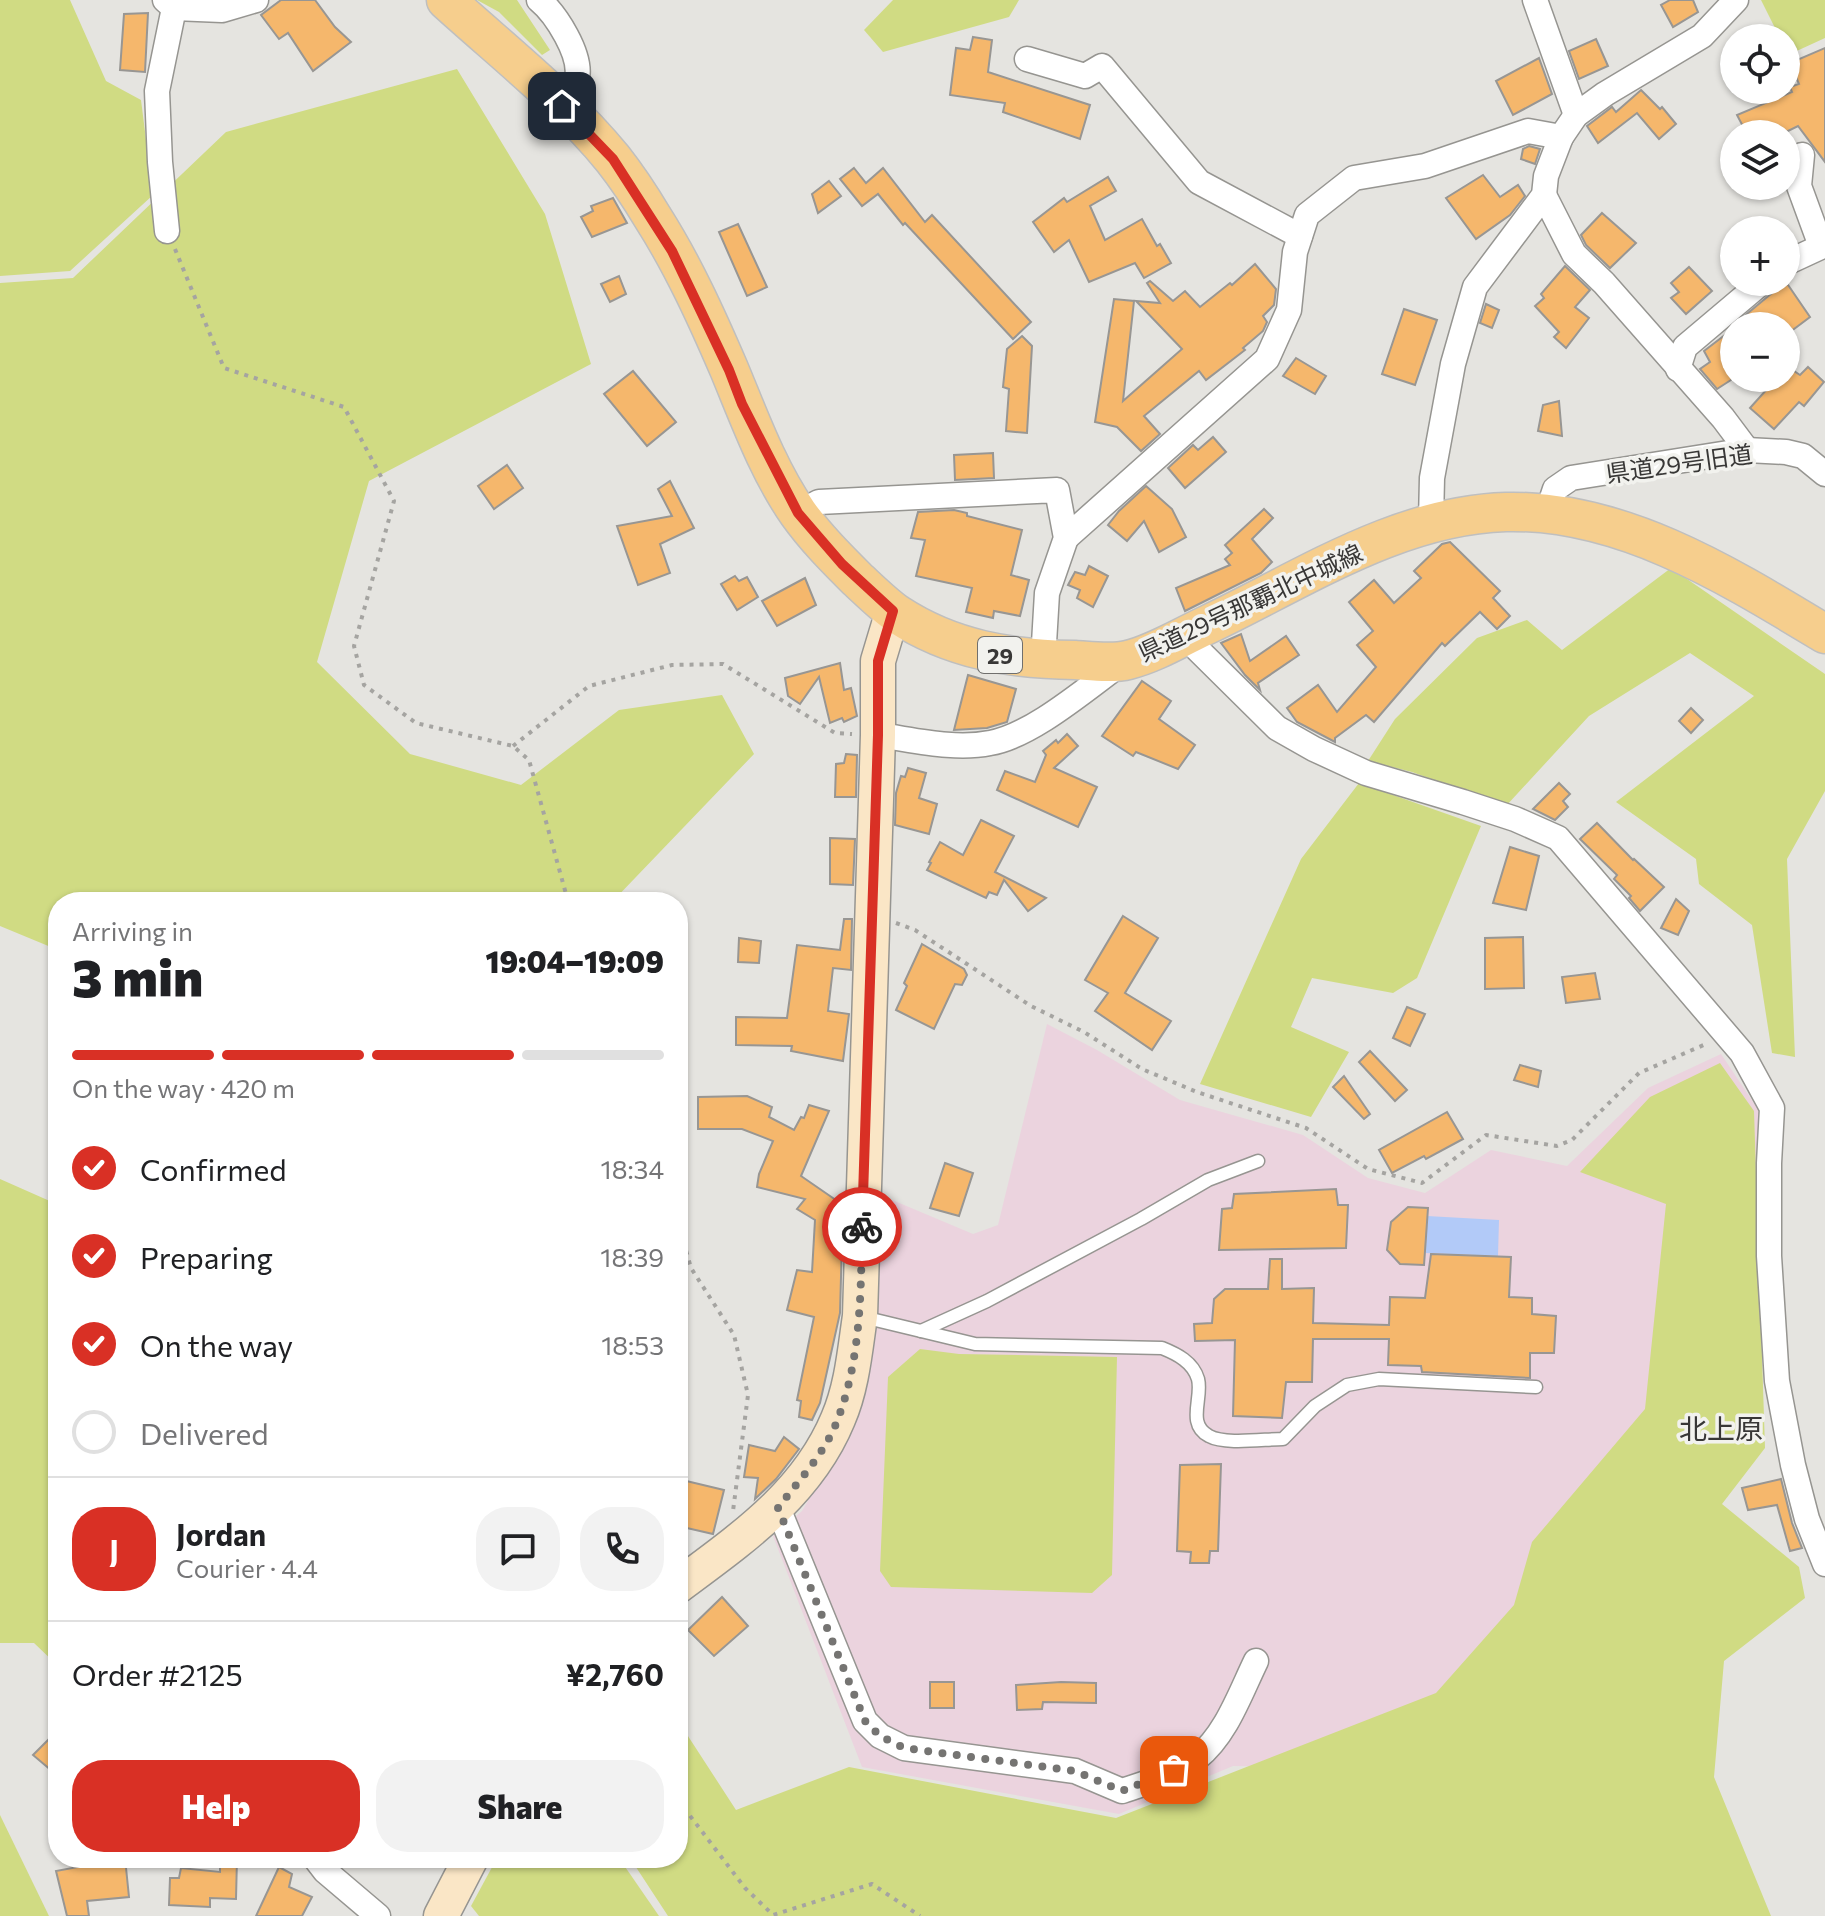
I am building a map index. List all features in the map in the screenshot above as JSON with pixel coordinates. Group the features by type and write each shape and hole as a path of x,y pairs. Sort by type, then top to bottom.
{"main road":[{"name":"県道29号那覇北中城線","path":"446,0 562,106 613,159 660,230 690,286 742,404 798,513 842,564 893,611 924,630 957,645 985,652 1043,660 1125,661 1184,636 1342,558 1431,521 1505,512 1547,513 1648,540 1715,571 1825,634"}],"street":[{"path":"167,231 157,91 170,4 222,10 256,0"},
{"path":"539,0 571,44 577,77 562,106"},
{"path":"1535,0 1576,115"},
{"path":"1431,521 1432,478 1437,449 1453,364 1475,287 1544,195 1546,176 1561,137 1576,115 1702,36 1736,0"},
{"path":"1027,59 1085,76 1102,66 1199,182 1300,236"},
{"path":"1043,660 1047,593 1066,538 1267,359 1289,310 1295,252 1307,215 1354,178 1425,166 1528,131 1561,137"},
{"path":"1800,257 1823,246 1799,186 1802,155"},
{"path":"1544,195 1574,254 1604,283 1723,418 1747,450"},
{"path":"1678,369 1685,347 1745,296"},
{"name":"県道29号旧道","path":"1547,513 1555,489 1571,478 1747,450 1803,456 1825,474"},
{"path":"798,513 819,502 1057,490 1066,538"},
{"path":"688,1579 778,1508 820,1453 839,1418 851,1374 860,1316 878,661 893,611"},
{"path":"1184,636 1277,728 1314,749 1366,773 1515,819 1558,838 1742,1053 1772,1108 1769,1256 1777,1381 1807,1519 1825,1564"},
{"path":"878,735 945,745 990,744 1018,735 1125,661"},
{"path":"778,1508 865,1721 880,1736 904,1748 1075,1771 1122,1791 1147,1783 1196,1758 1217,1737 1256,1661"},
{"path":"323,1868 378,1916"},
{"path":"441,1916 466,1868"}],"lane":[{"path":"921,1331 1057,1264 1208,1180 1258,1161"},
{"path":"860,1316 975,1344 1162,1348 1183,1357 1198,1380 1196,1420 1207,1435 1221,1440 1283,1439 1315,1406 1347,1385 1379,1379 1536,1387"}],"path":[{"path":"167,231 224,368 344,407 394,501 354,646 364,685 416,723 513,746 529,760 565,892"},
{"path":"513,746 589,686 672,665 723,664 835,733 878,735"},
{"path":"871,915 915,930 1031,1006 1084,1032 1142,1069 1197,1092 1306,1128 1368,1169 1422,1183 1486,1135 1557,1146 1572,1140 1639,1073 1727,1035"},
{"path":"688,1257 691,1268 734,1335 748,1395 728,1549"},
{"path":"688,1813 745,1888 773,1915 872,1884 920,1916"}],"shaded area":[{"path":"1047,1024 1180,1100 1303,1135 1368,1178 1425,1193 1491,1150 1567,1166 1648,1088 1721,1054 1759,1111 1758,1440 1442,1769 1233,1766 1119,1814 862,1767 773,1536 802,1511 831,1462 878,1194 973,1234 998,1225"}],"green space":[{"path":"0,0 70,0 106,81 141,100 153,195 70,271 0,276"},
{"path":"477,0 517,0 550,50 542,55 499,12"},
{"path":"893,0 1019,0 1009,17 883,52 864,30"},
{"path":"1761,0 1825,0 1825,38 1800,49 1800,24 1773,24"},
{"path":"457,69 545,214 591,364 369,481 317,662 410,754 521,785 619,710 722,695 754,754 622,892 48,892 48,946 0,926 0,283 73,278 226,132"},
{"path":"1671,568 1825,674 1825,791 1787,859 1795,1057 1772,1053 1752,925 1699,884 1696,859 1616,802 1754,696 1690,653 1589,716 1506,806 1412,772 1368,761 1395,719 1477,638 1527,620 1562,650"},
{"path":"1359,783 1481,826 1417,978 1393,993 1312,978 1291,1027 1349,1052 1311,1117 1200,1084 1301,859"},
{"path":"1720,1063 1754,1111 1765,1448 1722,1504 1799,1567 1805,1598 1724,1661 1714,1777 1771,1916 668,1916 637,1868 688,1868 688,1736 736,1810 849,1767 1116,1818 1436,1693 1514,1605 1532,1542 1645,1409 1666,1204 1580,1172 1650,1097"},
{"path":"0,1179 48,1200 48,1656 34,1643 0,1643"},
{"path":"920,1349 959,1354 1117,1357 1112,1575 1092,1593 891,1587 880,1571 888,1377"},
{"path":"0,1815 49,1916 0,1916"},
{"path":"492,1868 626,1868 659,1916 479,1916 471,1906"}],"water":[{"path":"1427,1216 1499,1220 1498,1256 1425,1253"}],"building":[{"path":"281,0 315,0 351,42 313,71 288,33 279,39 261,15"},
{"path":"1670,0 1693,0 1698,12 1673,27 1661,5"},
{"path":"148,13 145,72 120,70 124,14"},
{"path":"973,37 992,40 988,72 1090,105 1080,139 1003,112 1005,103 950,95 956,48 970,50"},
{"path":"1596,39 1608,66 1579,79 1569,51"},
{"path":"1825,48 1825,162 1800,129 1800,120 1740,120 1737,115 1763,104 1800,104 1800,59"},
{"path":"1539,58 1552,94 1513,115 1496,81"},
{"path":"1641,90 1660,109 1662,107 1676,124 1659,139 1637,113 1598,143 1587,126 1612,107 1616,112"},
{"path":"1529,146 1540,149 1535,164 1521,159 1523,149"},
{"path":"854,168 866,183 883,168 925,222 932,215 1031,322 1013,339 905,223 903,225 878,194 862,206 840,179"},
{"path":"1483,175 1500,197 1518,185 1525,196 1510,215 1476,239 1446,198"},
{"path":"1108,177 1116,191 1090,206 1105,240 1142,219 1171,263 1144,278 1135,263 1089,282 1069,240 1054,252 1033,222 1064,198 1067,202"},
{"path":"829,181 841,196 818,213 812,194"},
{"path":"613,198 627,223 592,237 581,217 593,211 591,206"},
{"path":"1602,213 1636,243 1610,268 1586,245 1581,235"},
{"path":"738,224 767,287 747,296 719,232"},
{"path":"1255,264 1276,289 1274,305 1263,316 1267,322 1263,331 1243,348 1245,350 1206,380 1199,371 1144,416 1160,434 1141,451 1117,427 1095,422 1114,299 1134,301 1123,401 1182,349 1136,301 1160,303 1147,283 1150,281 1173,301 1185,291 1200,307"},
{"path":"1565,266 1590,290 1575,307 1589,318 1566,348 1554,337 1559,332 1535,306"},
{"path":"1689,267 1712,291 1686,314 1671,298 1679,292 1671,283"},
{"path":"619,276 626,294 610,302 601,284"},
{"path":"1768,296 1796,296 1810,317 1800,324 1800,312 1749,312"},
{"path":"1486,304 1499,310 1492,328 1480,323"},
{"path":"1404,309 1437,320 1415,385 1382,374"},
{"path":"1022,336 1032,346 1027,433 1006,431 1009,389 1003,387 1007,349"},
{"path":"1720,339 1720,387 1717,389 1700,369 1710,362 1704,351"},
{"path":"1296,358 1326,376 1315,394 1283,376"},
{"path":"1808,367 1824,382 1804,406 1799,402 1774,429 1750,408 1764,392 1800,392 1800,375"},
{"path":"633,371 676,422 647,446 604,394"},
{"path":"1559,401 1562,436 1538,431 1543,405"},
{"path":"1213,437 1226,452 1185,488 1168,468 1193,445 1198,450"},
{"path":"993,453 994,478 955,480 954,455"},
{"path":"507,465 523,488 494,509 478,486"},
{"path":"670,481 694,528 660,544 670,573 638,585 617,526 672,516 658,489"},
{"path":"1146,486 1172,509 1186,537 1159,552 1144,521 1127,541 1108,525"},
{"path":"1264,509 1273,518 1252,539 1272,562 1261,573 1185,611 1176,588 1230,565 1225,559 1232,553 1225,545"},
{"path":"954,510 1022,530 1011,575 1029,580 1020,616 994,611 993,618 966,612 972,588 916,576 925,540 911,538 918,512"},
{"path":"1450,542 1500,591 1493,598 1510,616 1497,629 1480,612 1445,646 1442,643 1374,722 1366,715 1335,738 1335,742 1297,722 1287,708 1318,685 1337,712 1376,667 1357,645 1373,631 1349,602 1374,580 1394,603 1421,578 1414,571 1442,544"},
{"path":"1089,566 1108,576 1093,607 1077,598 1080,590 1068,585 1075,572 1085,575"},
{"path":"735,576 739,581 747,577 758,597 737,610 721,584"},
{"path":"805,578 816,605 777,626 762,601"},
{"path":"1241,634 1250,661 1286,636 1299,655 1258,683 1260,690 1221,643"},
{"path":"840,663 844,690 851,688 857,716 844,722 842,718 830,723 819,677 800,704 788,696 785,678"},
{"path":"968,675 1016,689 1007,722 987,728 954,730"},
{"path":"1142,681 1171,701 1159,719 1195,745 1178,769 1136,752 1133,756 1102,736"},
{"path":"1691,708 1703,720 1691,733 1679,721"},
{"path":"1067,734 1078,746 1054,768 1097,787 1078,827 997,790 1005,771 1035,782 1046,755 1043,751"},
{"path":"846,754 857,755 856,797 835,797 836,764 844,763"},
{"path":"908,768 926,773 919,798 937,804 929,834 895,825 896,793 901,776 905,777"},
{"path":"1559,783 1570,794 1563,801 1568,807 1555,820 1533,809"},
{"path":"981,820 1014,836 995,872 1046,898 1028,911 1004,880 997,895 989,892 986,898 927,870 940,842 963,855"},
{"path":"1597,823 1664,887 1640,911 1629,898 1631,896 1614,879 1617,875 1580,839"},
{"path":"830,838 855,839 853,885 830,884"},
{"path":"1510,847 1539,856 1526,910 1493,903"},
{"path":"1676,899 1689,911 1678,935 1661,928"},
{"path":"1123,916 1158,938 1125,993 1171,1021 1152,1050 1095,1011 1108,993 1085,980"},
{"path":"844,919 852,919 851,970 833,968 828,1011 849,1014 843,1061 791,1051 792,1046 736,1045 736,1017 787,1018 797,945 840,950"},
{"path":"1523,937 1524,988 1485,989 1485,938"},
{"path":"739,938 761,941 759,963 738,962"},
{"path":"922,944 964,969 967,975 962,985 955,984 934,1029 896,1010 907,986 904,983"},
{"path":"1595,973 1600,999 1566,1003 1562,977"},
{"path":"1407,1007 1425,1014 1410,1046 1393,1038"},
{"path":"1370,1051 1407,1090 1395,1101 1359,1062"},
{"path":"1520,1065 1541,1071 1538,1087 1514,1080"},
{"path":"1344,1076 1370,1114 1364,1119 1333,1087"},
{"path":"747,1096 772,1107 769,1117 794,1130 801,1117 804,1118 809,1105 829,1111 801,1176 843,1205 840,1313 820,1403 812,1420 799,1417 801,1401 797,1400 814,1317 787,1310 797,1270 812,1272 815,1220 797,1209 805,1199 757,1187 773,1141 742,1129 698,1129 698,1097"},
{"path":"1447,1112 1463,1139 1392,1173 1379,1150"},
{"path":"945,1163 973,1173 959,1216 930,1208"},
{"path":"1336,1189 1338,1205 1348,1205 1346,1248 1219,1250 1222,1209 1232,1208 1234,1194"},
{"path":"1408,1207 1428,1208 1424,1265 1400,1264 1387,1250 1391,1222"},
{"path":"1431,1254 1511,1257 1509,1297 1532,1298 1532,1314 1556,1316 1554,1353 1530,1353 1530,1378 1422,1372 1421,1366 1388,1365 1389,1339 1313,1339 1312,1382 1286,1382 1282,1418 1233,1416 1235,1340 1195,1341 1194,1324 1212,1323 1214,1299 1225,1289 1268,1289 1270,1259 1282,1259 1282,1289 1314,1288 1313,1323 1389,1325 1390,1297 1425,1298"},
{"path":"784,1437 799,1449 776,1479 755,1499 758,1478 744,1477 749,1445 775,1451"},
{"path":"1221,1464 1218,1551 1210,1551 1209,1563 1190,1563 1191,1552 1177,1551 1180,1465"},
{"path":"1781,1479 1802,1548 1790,1551 1777,1505 1748,1510 1742,1488"},
{"path":"688,1481 724,1490 713,1534 688,1528"},
{"path":"722,1597 748,1626 714,1656 688,1630"},
{"path":"930,1682 954,1682 954,1708 930,1708"},
{"path":"1096,1683 1096,1703 1043,1702 1042,1709 1017,1710 1016,1685"},
{"path":"48,1740 48,1768 33,1755"},
{"path":"126,1868 129,1897 87,1901 89,1916 67,1916 56,1871"},
{"path":"181,1868 220,1872 220,1868 237,1868 236,1899 210,1898 210,1907 169,1905 170,1878 179,1878"},
{"path":"279,1868 292,1874 289,1887 312,1897 302,1916 256,1916"}],"way so far":[{"path":"862,1227 860,1316 851,1374 839,1418 820,1453 778,1508 865,1721 880,1736 904,1748 1075,1771 1122,1791 1174,1770"}],"district":[{"name":"北上原","path":"1721,1428"}],"route":[{"path":"562,106 613,159 672,251 742,404 798,513 842,564 893,611 878,661 862,1227"}]}
